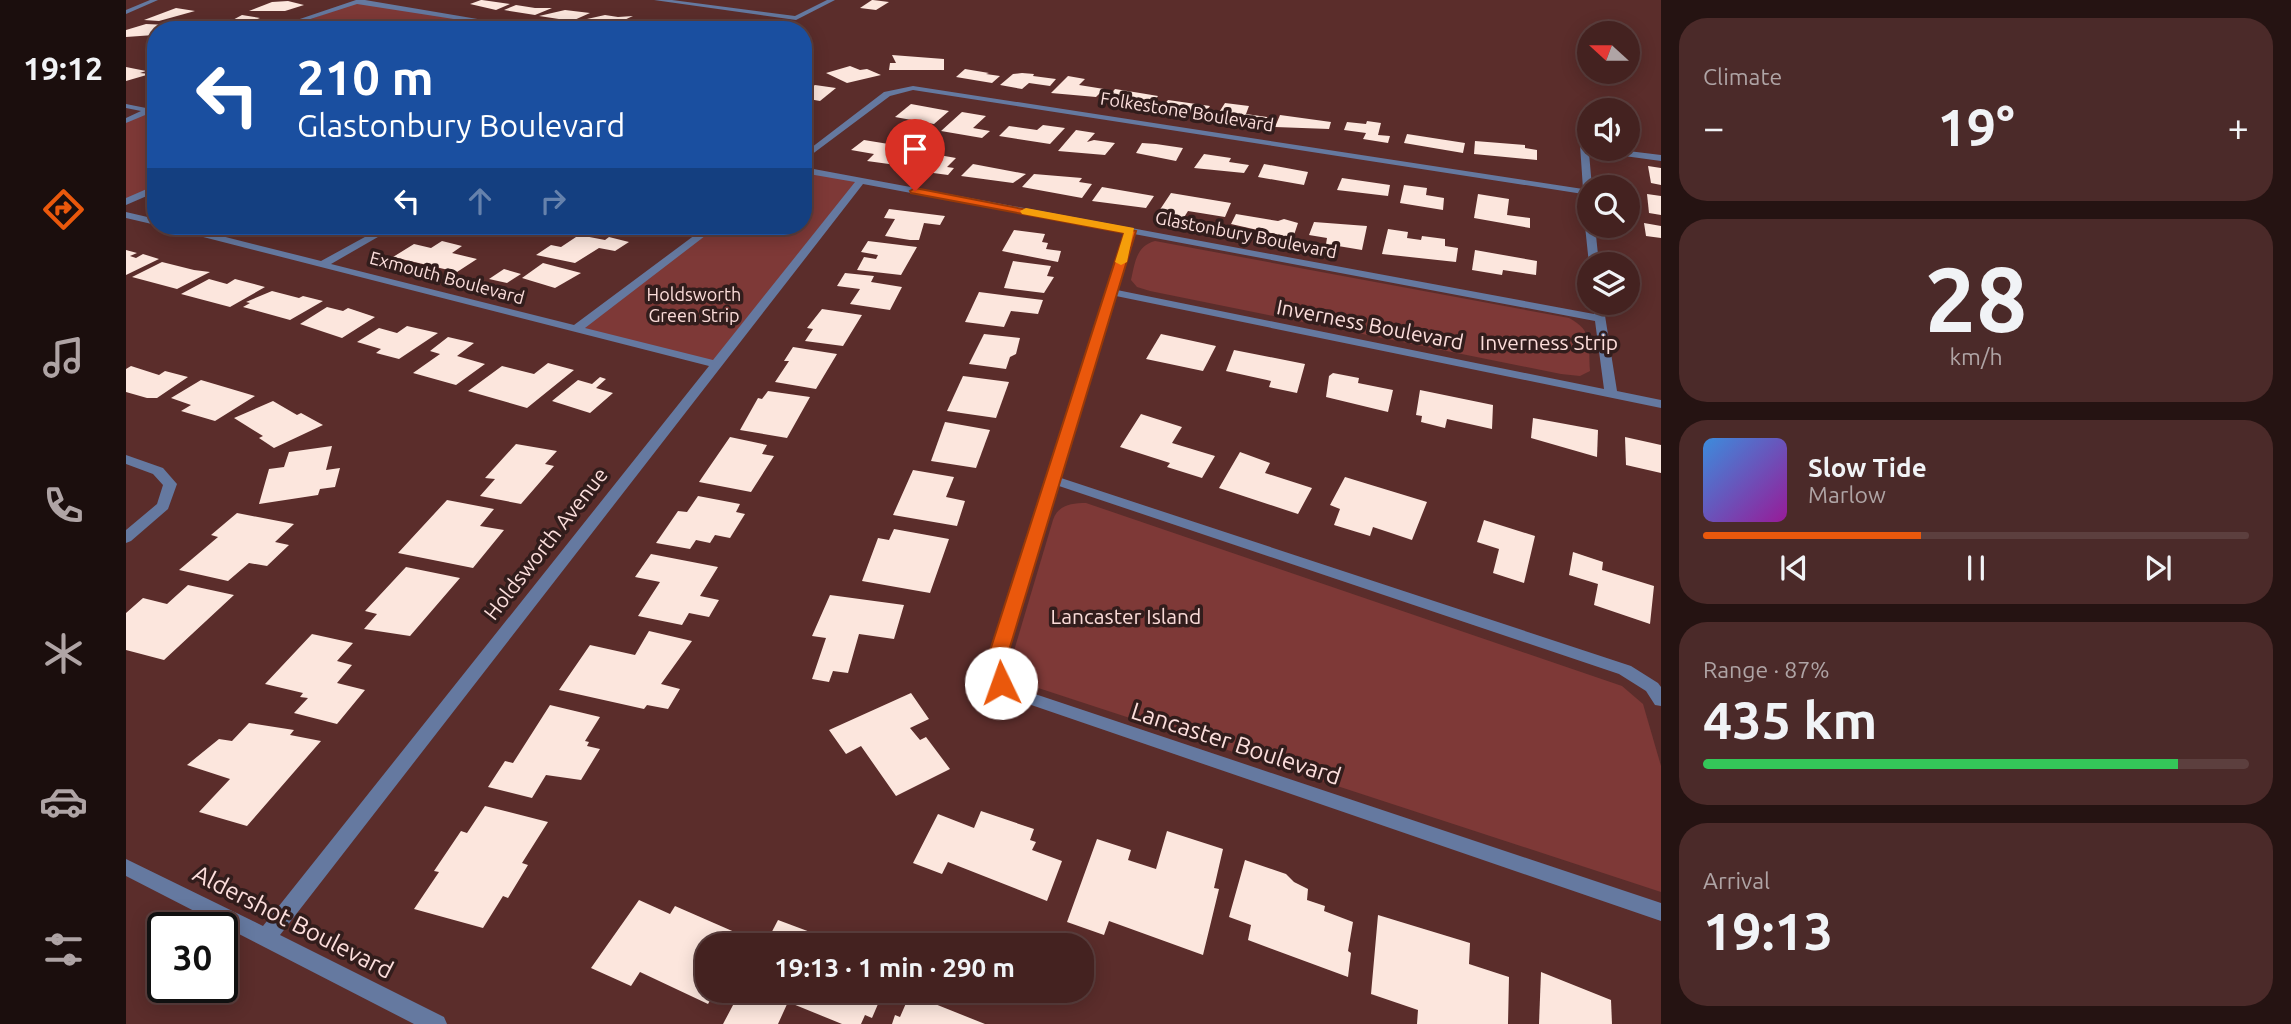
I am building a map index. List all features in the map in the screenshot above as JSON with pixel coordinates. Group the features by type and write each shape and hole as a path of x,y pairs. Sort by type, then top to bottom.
{"street":[{"path":"135,0 152,1"},
{"path":"657,0 796,18 832,0"},
{"path":"126,12 152,1"},
{"path":"296,21 359,1 479,21"},
{"name":"Folkestone Boulevard","path":"812,151 887,94 914,88 1577,190"},
{"path":"126,106 147,110"},
{"path":"126,121 147,113"},
{"path":"1640,155 1661,158"},
{"name":"Glastonbury Boulevard","path":"812,172 1600,318"},
{"name":"Holdsworth Avenue","path":"267,936 714,364 861,181"},
{"path":"126,202 147,192"},
{"path":"126,215 147,220"},
{"name":"Lancaster Boulevard","path":"1130,231 997,657 1001,683 1014,694 1031,702 1661,912"},
{"name":"Exmouth Boulevard","path":"207,235 714,364"},
{"path":"323,264 375,235"},
{"path":"576,329 701,235"},
{"name":"Inverness Boulevard","path":"1112,292 1661,404"},
{"path":"1600,315 1611,393"},
{"path":"126,459 158,471 170,484 163,506 126,538"},
{"path":"1054,480 1625,670 1652,687 1661,699"},
{"name":"Aldershot Boulevard","path":"126,867 267,936 436,1024"}],"green space":[{"path":"357,2 471,21 305,21"},
{"path":"147,111 147,192 126,202 126,121"},
{"name":"Holdsworth Green Strip","path":"812,172 861,181 714,364 576,329 701,235 812,235"},
{"name":"Inverness Strip","path":"1155,241 1569,318 1583,328 1586,334 1590,371 1580,376 1561,374 1137,287 1131,280 1137,256 1144,247"},
{"name":"Lancaster Island","path":"1086,503 1622,686 1643,704 1661,766 1661,892 1023,683 1011,666 1013,654 1053,520 1058,511 1066,506"}],"building":[{"path":"481,0 510,4 496,10 470,4"},
{"path":"872,0 889,2 876,10 860,8"},
{"path":"288,1 304,5 285,11 249,11 272,2"},
{"path":"516,5 552,8 535,15 504,10"},
{"path":"176,8 195,11 159,21 144,20"},
{"path":"565,10 590,13 572,21 539,16"},
{"path":"242,15 260,18 252,21 231,21"},
{"path":"605,15 633,16 622,21 578,21"},
{"path":"147,24 147,36 126,37 126,30"},
{"path":"892,55 944,59 944,70 889,70 890,63 896,63"},
{"path":"850,66 881,75 847,83 826,73"},
{"path":"126,67 146,71 140,73 147,75 126,81"},
{"path":"965,69 1000,76 992,83 956,77"},
{"path":"1013,74 1056,79 1050,86 1029,83 1022,89 1000,85"},
{"path":"1068,76 1085,79 1079,85 1104,89 1096,97 1051,93"},
{"path":"812,87 836,88 820,101 812,100"},
{"path":"1115,89 1158,96 1152,105 1107,99"},
{"path":"1168,100 1210,106 1203,115 1162,107"},
{"path":"1225,103 1249,106 1246,114 1267,117 1268,120 1264,125 1216,117"},
{"path":"911,104 949,111 934,124 895,117"},
{"path":"962,112 986,116 973,128 990,131 982,138 941,131"},
{"path":"1280,115 1331,122 1329,129 1275,127"},
{"path":"1367,121 1381,123 1378,135 1390,136 1388,143 1363,139 1366,133 1344,130 1347,122 1366,124"},
{"path":"1043,125 1065,128 1050,144 999,136 1009,126 1037,130"},
{"path":"1076,130 1095,133 1087,142 1094,140 1115,143 1105,155 1058,151"},
{"path":"1407,134 1465,143 1463,153 1404,143"},
{"path":"864,140 907,147 889,164 867,161 874,154 851,150"},
{"path":"1475,141 1525,145 1525,148 1537,150 1537,160 1474,154"},
{"path":"1142,143 1183,148 1176,161 1136,153"},
{"path":"916,151 956,158 947,167 954,168 948,175 926,172 933,165 906,160"},
{"path":"1204,154 1231,158 1229,162 1249,165 1244,173 1194,168"},
{"path":"973,164 1026,174 1013,183 961,176"},
{"path":"1264,164 1308,172 1304,185 1258,177"},
{"path":"1648,166 1661,168 1661,185 1651,183"},
{"path":"1034,174 1082,178 1079,182 1092,184 1082,198 1022,187"},
{"path":"1342,178 1390,185 1388,196 1337,190"},
{"path":"1404,185 1427,188 1426,195 1444,198 1443,210 1400,203"},
{"path":"1102,187 1154,196 1146,208 1092,201"},
{"path":"1171,193 1231,203 1225,217 1188,211 1183,219 1157,214"},
{"path":"1478,194 1509,199 1507,215 1530,218 1530,228 1474,218"},
{"path":"1647,194 1661,196 1661,215 1649,213"},
{"path":"889,209 945,216 940,225 924,223 919,240 910,240 885,236 895,219 884,218"},
{"path":"1236,214 1298,223 1293,238 1231,224"},
{"path":"1314,222 1367,226 1362,250 1326,244 1327,238 1309,235"},
{"path":"1644,223 1661,226 1661,238 1646,236"},
{"path":"1388,229 1408,232 1407,238 1421,240 1422,236 1445,239 1445,246 1458,248 1456,262 1382,254"},
{"path":"1014,230 1045,234 1042,242 1048,243 1046,249 1061,251 1058,262 1002,251"},
{"path":"579,235 605,240 609,237 629,242 615,251 599,248 575,263 536,255 551,245 561,247"},
{"path":"442,241 462,246 452,253 477,259 457,272 393,257 414,244 431,248"},
{"path":"868,241 917,247 901,275 857,270 864,257 876,259 878,255 861,252"},
{"path":"126,250 137,253 130,256 136,258 143,254 159,259 126,275"},
{"path":"1475,250 1537,261 1536,275 1503,270 1502,275 1472,270"},
{"path":"1013,261 1051,266 1047,276 1054,277 1044,293 1004,288"},
{"path":"162,262 210,272 177,289 132,277"},
{"path":"543,263 581,273 555,288 522,278"},
{"path":"504,269 521,274 507,283 489,279"},
{"path":"845,273 874,276 871,282 902,287 890,310 850,304 860,289 837,286"},
{"path":"209,279 227,284 235,279 265,287 230,307 181,294"},
{"path":"272,291 323,301 290,320 243,307 250,303 246,302"},
{"path":"979,292 1043,300 1038,314 1011,311 1004,327 965,322"},
{"path":"327,307 343,311 348,308 375,317 342,338 300,324"},
{"path":"822,309 862,315 843,346 805,341 813,329 807,328"},
{"path":"407,326 438,333 399,359 376,353 381,349 357,342 379,328 397,333"},
{"path":"984,334 1020,338 1016,354 1010,357 1006,369 969,364"},
{"path":"1161,334 1216,346 1203,371 1146,359"},
{"path":"448,337 474,343 457,356 485,364 456,385 413,373 440,354 430,351"},
{"path":"793,347 837,354 816,389 775,382 789,361 784,361"},
{"path":"1234,350 1305,364 1297,393 1269,387 1271,381 1226,371"},
{"path":"548,363 574,370 527,408 468,391 502,366 534,374"},
{"path":"131,366 159,375 165,371 188,377 157,398 147,398 126,392 126,369"},
{"path":"1333,373 1359,378 1358,383 1393,390 1388,412 1326,397 1329,376"},
{"path":"963,376 1009,382 996,418 947,411"},
{"path":"600,377 606,379 596,388 613,393 590,413 552,401 578,380 592,384"},
{"path":"201,380 255,396 215,421 181,411 191,405 171,398"},
{"path":"1420,390 1493,405 1492,429 1447,419 1445,428 1421,422 1422,416 1416,415"},
{"path":"768,391 810,397 787,438 740,430 758,398 762,399"},
{"path":"273,401 297,415 301,413 323,425 274,448 259,438 263,436 234,418"},
{"path":"1141,414 1182,427 1172,443 1215,456 1202,478 1167,467 1170,463 1120,447"},
{"path":"1533,418 1598,430 1597,457 1531,438"},
{"path":"945,422 990,430 976,468 931,461"},
{"path":"730,437 767,445 762,454 774,456 751,492 699,482"},
{"path":"1625,437 1661,445 1661,473 1626,465"},
{"path":"516,444 557,451 545,464 554,466 521,504 480,496 495,479 485,478"},
{"path":"332,446 326,470 340,468 335,487 320,489 318,495 259,504 269,469 284,467 289,452"},
{"path":"1240,452 1270,463 1265,473 1312,488 1298,514 1219,488"},
{"path":"913,470 954,477 946,497 965,501 957,526 893,515"},
{"path":"1345,477 1427,502 1412,540 1373,527 1370,536 1334,525 1340,509 1330,505"},
{"path":"698,496 740,504 736,512 745,514 730,538 715,535 710,543 696,540 690,549 656,543 678,511 687,512"},
{"path":"447,500 494,509 480,526 504,530 473,568 398,553"},
{"path":"237,513 294,524 275,542 289,545 267,566 249,563 228,581 179,570 218,537 211,535"},
{"path":"1484,520 1535,536 1524,583 1493,573 1499,549 1477,542"},
{"path":"894,529 949,539 930,593 862,581 878,538 889,540"},
{"path":"1573,552 1603,562 1602,570 1654,586 1650,624 1594,605 1598,584 1569,575"},
{"path":"651,554 718,567 700,596 719,600 709,617 689,613 682,625 638,616 660,582 635,577"},
{"path":"406,567 460,578 410,636 364,629 377,614 365,611"},
{"path":"188,585 234,595 164,660 126,650 126,613 143,598 167,604"},
{"path":"830,595 904,605 894,639 859,634 848,673 833,671 829,682 812,679 826,638 812,636"},
{"path":"649,631 692,641 661,684 680,689 668,709 647,705 644,709 559,690 590,645 635,655"},
{"path":"312,634 353,643 337,661 352,665 337,683 365,690 337,724 294,713 308,698 300,697 303,693 265,684"},
{"path":"911,693 929,719 910,728 920,740 926,737 950,769 896,796 861,746 846,754 829,730"},
{"path":"550,705 600,717 585,741 589,742 587,746 600,749 581,780 546,775 532,798 488,787 505,761 513,763"},
{"path":"249,723 294,730 290,735 321,741 247,826 199,812 230,779 187,765 219,739 232,741"},
{"path":"485,806 548,822 522,863 528,865 508,898 503,896 483,928 414,909 439,872 434,871 461,831 467,833"},
{"path":"981,811 1034,829 1030,840 1036,842 1032,850 1062,861 1047,901 948,862 942,874 913,863 938,814 974,828"},
{"path":"1167,831 1223,849 1214,888 1219,889 1203,955 1109,921 1104,935 1067,922 1097,839 1131,850 1128,860 1156,869"},
{"path":"1245,860 1286,874 1294,882 1308,889 1307,900 1325,906 1324,911 1353,922 1348,951 1351,953 1348,977 1248,940 1251,925 1229,917"},
{"path":"639,900 670,914 675,906 737,933 695,933 695,998 640,972 631,986 591,968"},
{"path":"1378,915 1470,943 1469,964 1509,977 1508,1024 1417,1024 1418,1010 1371,994"},
{"path":"778,920 813,933 771,933"},
{"path":"1541,972 1611,1000 1612,1024 1539,1024"},
{"path":"734,1003 788,1003 778,1024 723,1024"},
{"path":"790,1003 878,1003 872,1018 865,1015 861,1024 842,1024"},
{"path":"906,1003 932,1003 985,1024 892,1024 895,1015 900,1017"}],"slow traffic":[{"path":"1026,211 1130,231 1121,262"}],"route":[{"path":"915,191 1130,231 1062,456 997,657 1001,683"}]}
